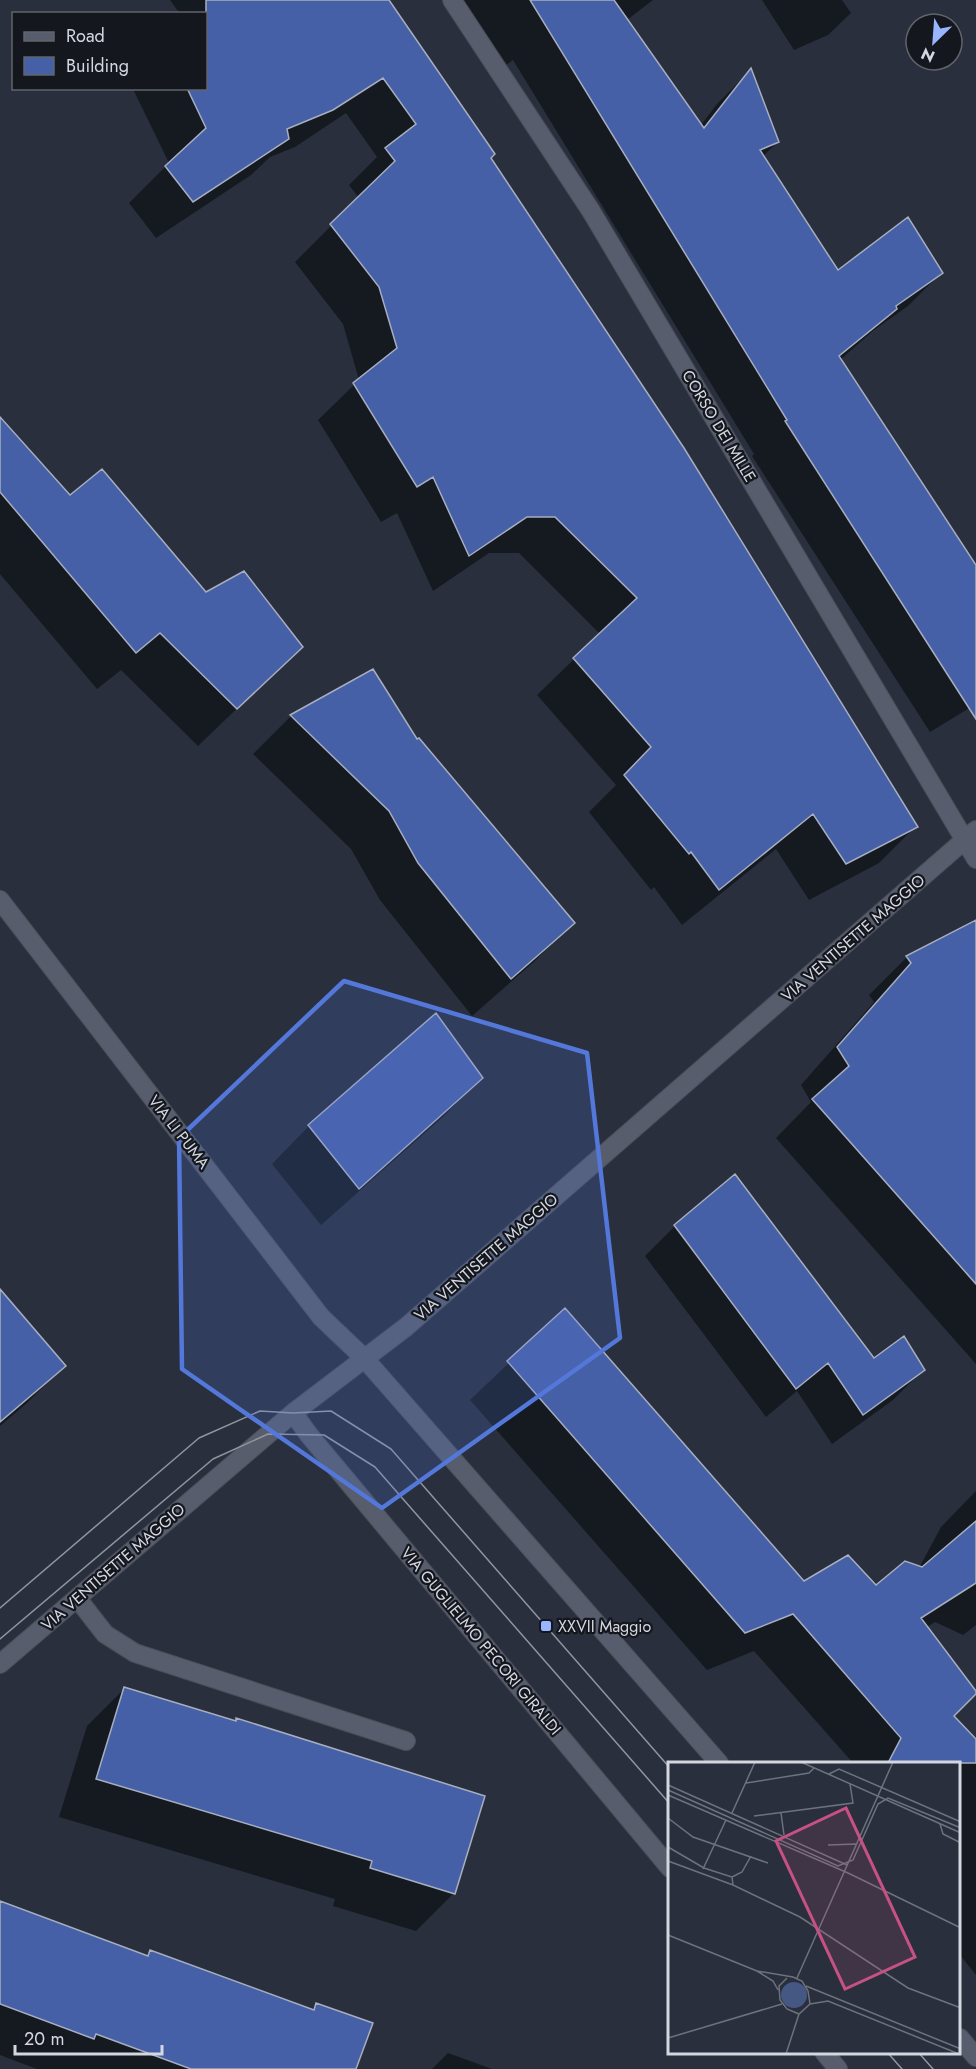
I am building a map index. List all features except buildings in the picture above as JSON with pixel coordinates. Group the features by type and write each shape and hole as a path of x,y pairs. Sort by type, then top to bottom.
{"street":[{"name":"CORSO DEI MILLE","path":"452,0 591,211 970,835 976,859"},
{"name":"VIA VENTISETTE MAGGIO","path":"0,1664 293,1413 415,1319 970,835"},
{"name":"VIA LI PUMA","path":"0,900 321,1317 364,1358"},
{"path":"364,1358 717,1762"},
{"name":"VIA GUGLIELMO PECORI GIRALDI","path":"293,1413 668,1866"},
{"path":"77,1598 105,1634 135,1653 406,1741"},
{"path":"961,2039 976,2057"},
{"path":"826,2054 838,2069"}],"highlighted area":[{"path":"344,981 587,1053 620,1338 382,1508 182,1369 179,1138"}],"tram line":[{"path":"0,1608 199,1438 260,1411 293,1413 331,1411 391,1449 668,1766"},
{"path":"0,1639 213,1459 268,1434 324,1435 375,1467 668,1802"},
{"path":"889,2054 902,2069"},
{"path":"920,2054 933,2069"}],"place":[{"name":"XXVII Maggio","path":"546,1626"}]}
